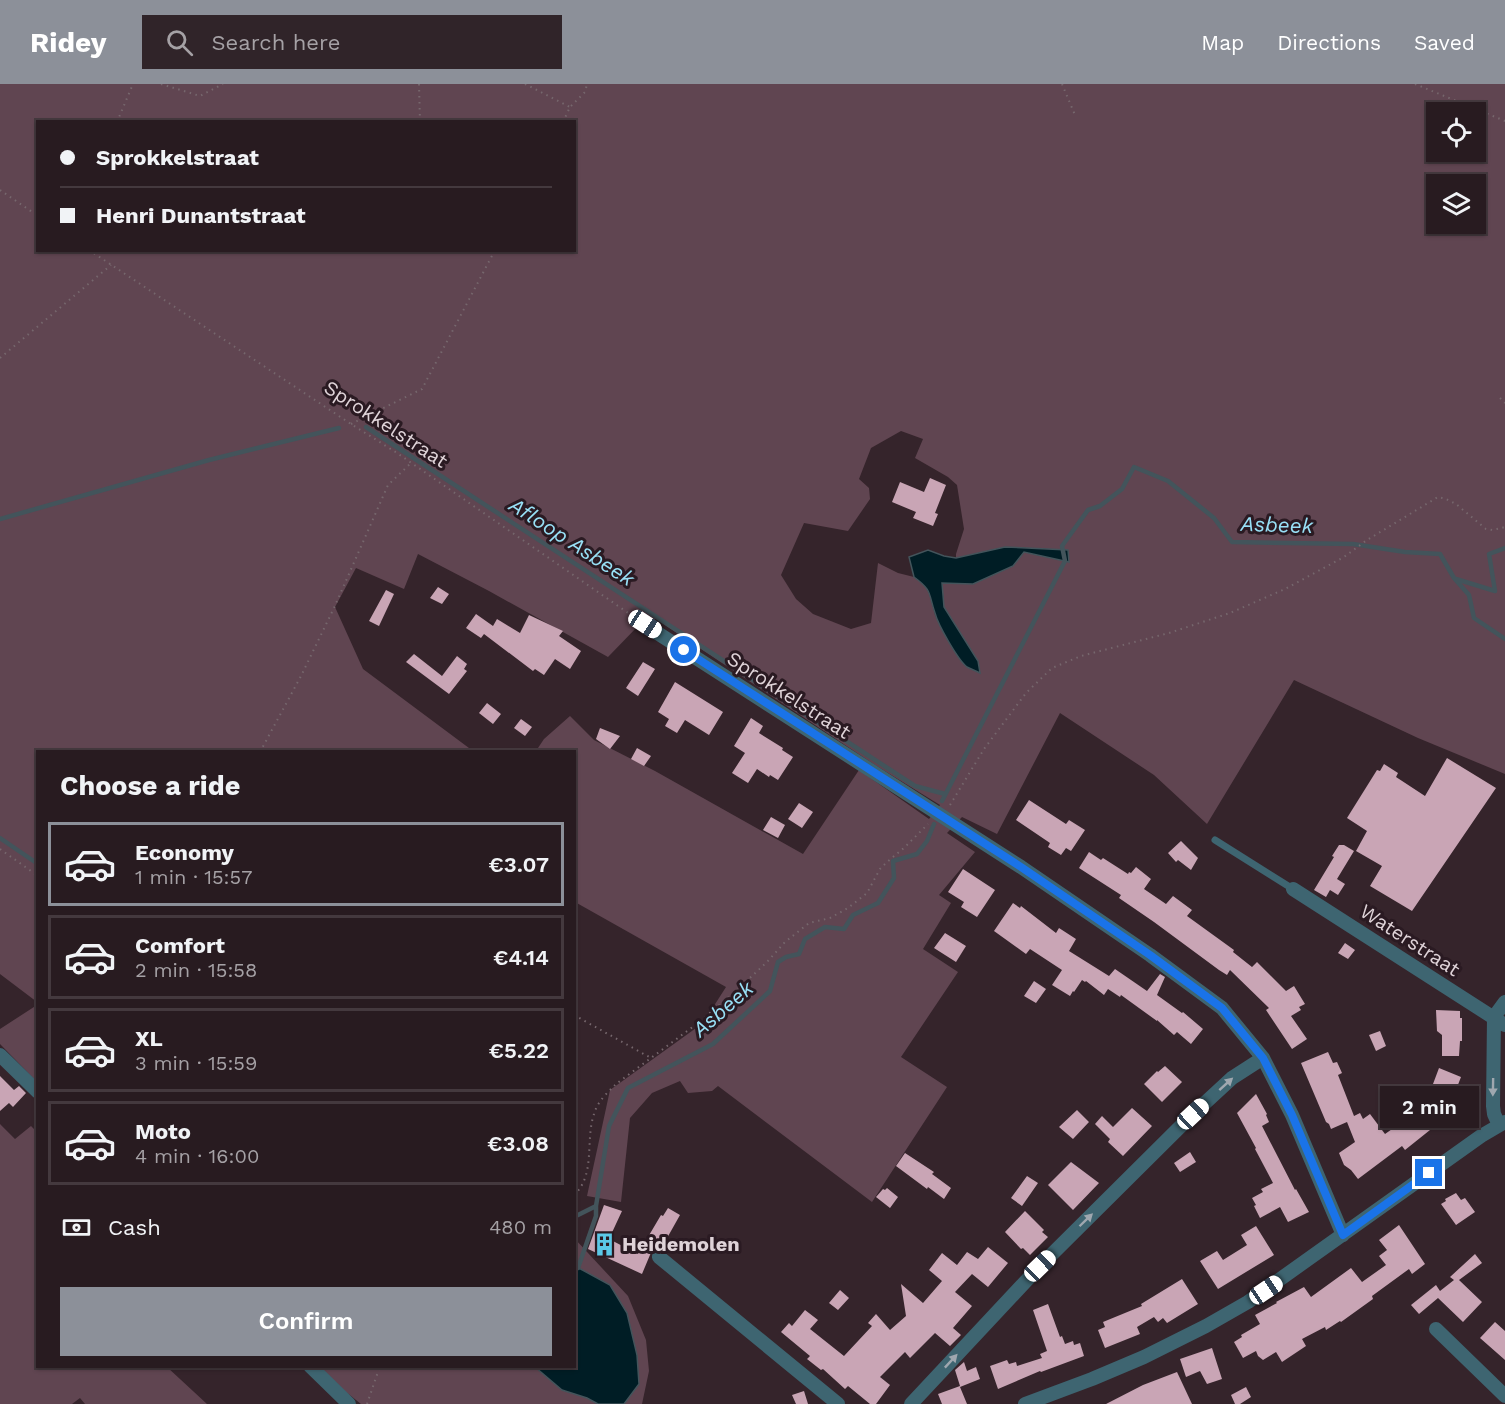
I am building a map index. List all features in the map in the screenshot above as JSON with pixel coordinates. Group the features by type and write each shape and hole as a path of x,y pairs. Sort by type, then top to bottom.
{"street":[{"name":"Sprokkelstraat","path":"645,624 1021,867 1222,1008 1263,1058 1292,1115 1343,1235"},
{"name":"Waterstraat","path":"1293,889 1499,1021"},
{"path":"1025,1404 1144,1357 1248,1302 1502,1124 1494,1114 1493,1106 1499,1021 1505,1002"},
{"path":"0,1055 36,1090"},
{"path":"911,1404 1040,1266 1185,1122 1232,1078 1263,1058"},
{"path":"659,1257 838,1404"},
{"path":"1436,1329 1505,1395"},
{"path":"312,1368 349,1404"}],"lane":[{"path":"1215,840 1293,889"}],"path":[{"path":"118,120 133,84"},
{"path":"161,84 200,96 224,84"},
{"path":"419,84 420,120"},
{"path":"525,84 570,107"},
{"path":"564,120 570,107 585,92 587,84"},
{"path":"1062,84 1074,115"},
{"path":"1415,84 1505,121"},
{"path":"0,190 36,215"},
{"name":"Sprokkelstraat","path":"92,252 411,463 645,624"},
{"path":"351,424 422,389 494,252"},
{"path":"0,358 111,265"},
{"path":"1500,398 1505,402"},
{"path":"261,750 302,676 388,485 411,463"},
{"path":"576,1193 583,1184 587,1170 594,1112 604,1096 616,1084 698,1023 736,991 785,942 809,923 830,918 867,893 880,869 952,803 984,749 1026,693 1052,668 1081,656 1169,633 1230,613 1285,590 1344,557 1367,540 1438,497 1456,504 1486,529 1505,527"},
{"path":"0,849 36,875"},
{"path":"576,1016 651,1058"},
{"path":"367,1404 379,1368"}],"shaded area":[{"path":"0,84 1505,84 1505,774 1418,738 1294,680 1207,824 1154,775 1060,713 997,834 962,817 947,833 975,852 939,895 951,903 923,949 958,972 901,1057 947,1087 872,1202 718,1086 712,1091 688,1093 680,1081 652,1093 630,1118 621,1202 587,1196 610,1090 703,1023 726,987 576,903 576,750 537,750 544,739 570,716 594,740 655,771 803,854 859,770 929,819 940,805 875,765 656,619 639,625 608,657 418,554 404,589 356,568 335,607 363,669 472,750 36,750 36,1001 0,974","holes":["901,431 923,439 915,458 948,477 957,485 964,529 956,558 1005,547 1068,550 1069,562 1024,552 1013,566 942,582 944,607 958,629 966,666 948,640 935,615 930,592 914,577 898,573 878,563 871,623 851,629 813,614 796,599 781,575 804,523 848,531 870,499 869,488 859,479 871,448"]},
{"path":"36,1006 36,1081 0,1044 0,1029"},
{"path":"0,1124 15,1139 31,1126 36,1131 36,1368 168,1368 207,1404 85,1404 80,1398 72,1404 0,1404"},
{"path":"576,1240 628,1296 646,1340 649,1371 642,1404 624,1404 639,1384 610,1285 576,1267"},
{"path":"321,1368 536,1368 562,1390 598,1404 361,1404"}],"water":[{"path":"1005,547 1068,550 1069,562 1024,552 1013,566 973,584 942,583 944,607 978,661 980,673 963,663 944,634 927,589 914,577 909,557 928,550 956,558"},
{"path":"576,1267 610,1285 627,1313 637,1355 639,1384 624,1404 598,1404 562,1390 536,1368 576,1368"}],"building":[{"path":"930,478 946,485 935,513 938,514 933,526 913,518 916,512 892,502 900,482 924,492"},
{"path":"438,587 449,594 442,604 430,598"},
{"path":"386,590 394,594 379,626 369,621"},
{"path":"476,614 493,626 497,619 520,633 529,615 563,631 559,636 581,651 570,669 555,659 544,675 535,669 533,671 484,634 481,638 466,628"},
{"path":"414,654 442,676 457,656 467,664 464,669 467,671 449,694 406,662"},
{"path":"643,662 655,669 638,696 626,688"},
{"path":"675,682 723,712 709,735 685,720 677,733 665,726 669,719 658,712"},
{"path":"487,703 501,714 493,724 479,713"},
{"path":"751,718 763,726 759,733 793,757 778,780 757,769 748,783 732,773 745,753 734,746"},
{"path":"521,719 532,727 525,736 514,728"},
{"path":"600,728 620,736 610,749 596,739"},
{"path":"637,748 651,756 644,766 631,759"},
{"path":"1447,758 1496,788 1412,911 1370,886 1382,866 1356,851 1367,831 1347,818 1377,770 1380,771 1384,764 1398,773 1396,777 1425,796"},
{"path":"1029,800 1066,824 1069,820 1085,830 1071,851 1066,848 1061,855 1048,847 1050,843 1016,820"},
{"path":"799,803 813,812 802,828 788,819"},
{"path":"771,817 785,825 778,838 763,830"},
{"path":"1181,841 1198,858 1191,870 1178,860 1176,862 1168,853"},
{"path":"1339,845 1344,845 1354,851 1337,879 1345,884 1338,895 1330,890 1326,897 1314,890"},
{"path":"1089,852 1128,874 1136,867 1151,879 1144,889 1166,904 1173,896 1192,910 1187,916 1234,950 1233,952 1252,967 1257,962 1286,991 1294,986 1305,1004 1299,1007 1301,1010 1291,1016 1307,1039 1292,1049 1266,1010 1269,1008 1230,970 1227,975 1219,970 1119,898 1121,895 1079,868"},
{"path":"963,869 995,890 977,917 961,907 964,902 948,892"},
{"path":"1013,903 1020,908 1021,906 1056,933 1059,928 1076,939 1069,951 1109,976 1115,969 1147,991 1160,974 1165,977 1157,995 1203,1029 1191,1044 1177,1032 1174,1035 1157,1020 1121,995 1120,997 1108,989 1104,995 1082,980 1070,996 1052,985 1062,970 1030,949 1026,954 994,931"},
{"path":"945,933 966,946 956,962 934,948"},
{"path":"1345,943 1355,950 1348,959 1338,953"},
{"path":"1034,981 1046,989 1036,1003 1024,996"},
{"path":"1436,1010 1460,1011 1462,1041 1460,1041 1459,1056 1442,1056 1442,1035 1437,1031"},
{"path":"1380,1031 1386,1046 1376,1051 1369,1035"},
{"path":"1328,1052 1333,1063 1337,1062 1342,1073 1338,1075 1354,1116 1360,1113 1363,1119 1370,1114 1385,1134 1422,1108 1428,1116 1439,1087 1433,1084 1439,1068 1461,1077 1445,1118 1405,1150 1402,1146 1358,1179 1344,1165 1339,1153 1355,1142 1347,1122 1331,1129 1301,1063"},
{"path":"1165,1066 1182,1082 1162,1102 1144,1084"},
{"path":"0,1076 14,1090 19,1086 26,1093 13,1107 9,1103 0,1111"},
{"path":"1256,1094 1269,1122 1262,1126 1309,1212 1288,1222 1280,1207 1260,1218 1252,1198 1263,1192 1261,1189 1273,1183 1237,1113"},
{"path":"1132,1108 1152,1126 1123,1156 1108,1142 1110,1139 1095,1124 1102,1116 1113,1127"},
{"path":"1077,1110 1089,1122 1073,1139 1059,1127"},
{"path":"1190,1152 1196,1162 1180,1172 1174,1163"},
{"path":"905,1153 934,1172 932,1174 951,1188 944,1199 896,1166"},
{"path":"1071,1162 1099,1183 1073,1210 1048,1185"},
{"path":"1027,1176 1038,1183 1022,1206 1011,1198"},
{"path":"887,1188 898,1197 890,1208 876,1197"},
{"path":"1456,1193 1461,1200 1465,1198 1475,1212 1456,1225 1441,1204"},
{"name":"Heidemolen","path":"604,1205 622,1211 609,1239 638,1254 661,1215 663,1216 668,1208 680,1215 662,1247 655,1243 642,1274 588,1249"},
{"path":"1025,1211 1048,1237 1030,1255 1005,1232"},
{"path":"1399,1225 1425,1264 1412,1274 1409,1269 1341,1322 1326,1330 1325,1327 1302,1339 1306,1346 1282,1362 1276,1352 1263,1360 1256,1351 1243,1358 1234,1342 1260,1324 1255,1315 1304,1287 1311,1297 1351,1268 1362,1282 1386,1265 1379,1256 1387,1250 1379,1240"},
{"path":"1256,1226 1274,1255 1218,1289 1200,1261 1217,1251 1223,1260 1247,1245 1241,1235"},
{"path":"988,1247 1008,1263 988,1287 972,1274 955,1292 972,1306 953,1328 961,1335 950,1346 935,1333 910,1358 905,1352 880,1377 890,1385 876,1404 870,1404 848,1386 845,1389 823,1369 821,1370 807,1359 810,1356 781,1332 789,1323 792,1326 805,1310 818,1320 810,1329 844,1356 872,1326 868,1323 876,1314 890,1330 906,1316 901,1284 923,1303 942,1281 929,1270 942,1253 957,1265 967,1252 978,1259"},
{"path":"1475,1254 1482,1263 1459,1280 1482,1302 1463,1322 1438,1298 1419,1314 1411,1305 1436,1285 1440,1291 1454,1280 1450,1277"},
{"path":"1182,1279 1198,1304 1167,1323 1163,1318 1158,1322 1154,1317 1137,1327 1140,1334 1105,1348 1098,1330 1105,1327 1103,1322 1142,1306 1141,1304"},
{"path":"840,1290 849,1298 838,1310 829,1303"},
{"path":"1048,1304 1060,1337 1062,1336 1065,1344 1073,1341 1074,1345 1080,1343 1084,1356 998,1389 990,1366 1007,1360 1009,1364 1016,1362 1017,1366 1042,1358 1040,1354 1047,1351 1033,1310"},
{"path":"1495,1322 1505,1331 1505,1360 1480,1338"},
{"path":"1212,1348 1222,1379 1207,1384 1200,1371 1186,1377 1180,1359"},
{"path":"964,1362 967,1371 976,1367 980,1379 960,1387 967,1404 942,1404 938,1394 960,1386 955,1370"},
{"path":"1177,1372 1192,1404 1106,1404 1143,1385"},
{"path":"1246,1387 1251,1397 1240,1404 1235,1404 1231,1395"},
{"path":"804,1391 808,1404 796,1404 792,1395"}],"waterway":[{"name":"Afloop Asbeek","path":"366,427 915,786 945,794"},
{"name":"Afloop Asbeek","path":"0,519 209,460 339,428"},
{"name":"Asbeek","path":"942,801 1065,561 1062,546 1088,510 1100,506 1122,489 1134,467 1168,481 1214,518 1232,542 1353,544 1405,552 1440,554 1454,578 1469,595 1474,618 1505,639"},
{"path":"1456,579 1495,591 1489,554 1505,548"},
{"name":"Asbeek","path":"576,1216 596,1206 609,1126 628,1088 713,1044 770,991 778,962 786,957 799,954 805,939 825,927 844,929 853,915 878,903 894,878 893,861 917,854 927,841 934,824"},
{"name":"Asbeek","path":"0,838 36,863"},
{"path":"578,1268 596,1216 596,1206"}],"place":[{"name":"Heidemolen","path":"604,1244"}],"route":[{"path":"684,650 1021,867 1150,955 1222,1008 1263,1058 1292,1115 1343,1235 1429,1173"}]}
